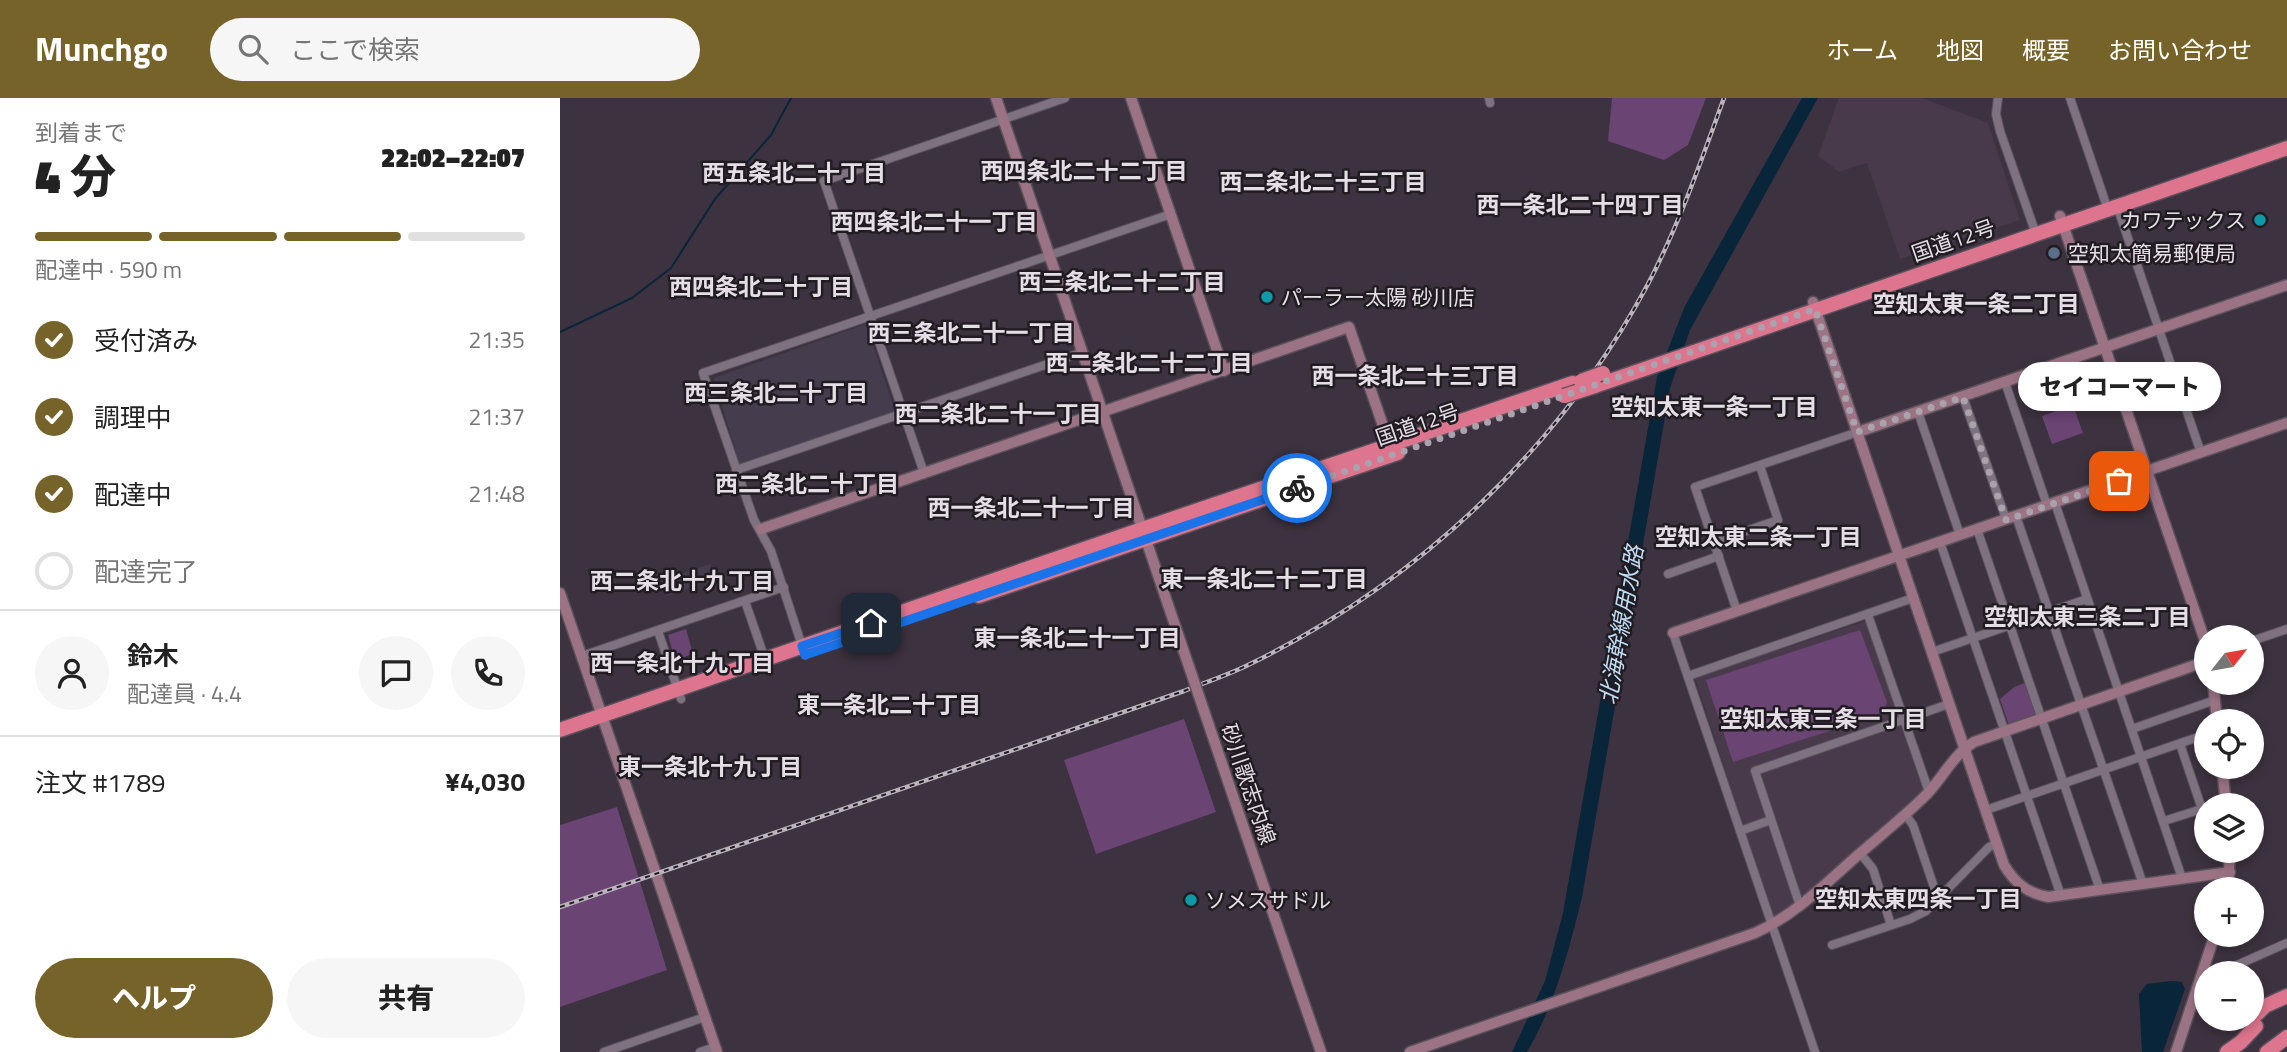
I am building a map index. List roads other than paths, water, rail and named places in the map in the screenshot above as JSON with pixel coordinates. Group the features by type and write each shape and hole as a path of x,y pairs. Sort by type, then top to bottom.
{"highway":[{"name":"国道12号","path":"2111,204 2287,139"},
{"name":"国道12号","path":"1144,535 1390,446 1599,379 2062,220 2287,148"},
{"name":"国道12号","path":"560,730 603,720 680,694 1568,389"},
{"name":"国道12号","path":"560,740 603,720"},
{"path":"2264,1012 2272,1002 2287,996"},
{"path":"2264,1015 2274,1008 2287,1008"},
{"path":"2228,1051 2247,1031"},
{"path":"2267,1052 2287,1037"}],"street":[{"name":"砂川歌志内線","path":"996,98 1321,1052"},
{"path":"924,473 824,181 1065,98"},
{"path":"1131,98 1224,371"},
{"path":"1998,98 1996,114 2000,131 2034,230"},
{"path":"2070,98 2159,330 2201,453"},
{"path":"804,651 784,587 761,529 754,520 703,373 1171,214"},
{"path":"2062,220 2200,625"},
{"path":"1737,611 1695,487 2287,285"},
{"path":"1814,305 2004,865 2019,885 2039,895 2061,896 2230,872"},
{"path":"761,529 1349,327 1390,446"},
{"path":"736,470 1083,352"},
{"path":"2006,382 2088,599 2182,878"},
{"path":"1963,397 2049,612 2143,884"},
{"path":"1918,412 1960,535"},
{"path":"1815,1052 1673,633 2287,423"},
{"path":"1714,542 1778,520 1760,466"},
{"path":"1977,529 2100,890"},
{"path":"1940,542 2061,896"},
{"path":"1668,574 1719,556"},
{"path":"582,656 784,587"},
{"path":"560,593 716,1049 700,1052"},
{"path":"1688,677 1913,598"},
{"path":"1932,652 2088,599"},
{"path":"745,601 766,664"},
{"path":"1868,615 1929,792"},
{"path":"2264,637 2287,629"},
{"path":"658,631 680,694"},
{"path":"1410,1052 1772,925 1800,906 1929,792 1964,748 1985,737 2194,665"},
{"path":"2215,695 2216,709"},
{"path":"2132,729 2215,699"},
{"path":"1800,906 1755,771 1950,704"},
{"path":"1986,810 2194,739"},
{"path":"2180,744 2198,793"},
{"path":"2164,821 2194,811"},
{"path":"1905,814 1913,825 1938,900"},
{"path":"1740,831 1771,820"},
{"path":"1832,945 1926,911 1989,847 1997,843"},
{"path":"1860,853 1873,869 1891,925"},
{"path":"2229,877 2230,863"},
{"path":"2246,961 2287,943"},
{"path":"2176,1052 2194,1004"},
{"path":"605,1052 705,1017"}],"water":[{"name":"北海幹線用水路","path":"1802,98 1818,98 1690,330 1670,388 1582,897 1566,957 1546,1015 1527,1052 1512,1052 1545,981 1563,913 1657,377 1685,306"},
{"path":"2182,982 2185,989 2163,1052 2142,1052 2139,994 2147,984"}],"waterway":[{"path":"560,332 632,298 671,268 715,199 771,135 791,98"}],"railway":[{"path":"560,907 1184,691 1248,665 1310,632 1369,594 1425,552 1478,506 1527,456 1572,402 1612,345 1648,284 1670,239 1724,98"}],"place":[{"name":"カワテックス","path":"2260,220"},
{"name":"空知太簡易郵便局","path":"2054,253"},
{"name":"パーラー太陽 砂川店","path":"1267,297"},
{"name":"セイコーマート","path":"2119,481"},
{"name":"ソメスサドル","path":"1191,900"}],"district":[{"name":"西四条北二十二丁目","path":"1084,170"},
{"name":"西五条北二十丁目","path":"794,172"},
{"name":"西二条北二十三丁目","path":"1323,181"},
{"name":"西一条北二十四丁目","path":"1580,204"},
{"name":"西四条北二十一丁目","path":"934,221"},
{"name":"西三条北二十二丁目","path":"1122,281"},
{"name":"西四条北二十丁目","path":"761,286"},
{"name":"空知太東一条二丁目","path":"1976,303"},
{"name":"西三条北二十一丁目","path":"971,332"},
{"name":"西二条北二十二丁目","path":"1149,362"},
{"name":"西一条北二十三丁目","path":"1415,375"},
{"name":"西三条北二十丁目","path":"776,392"},
{"name":"空知太東一条一丁目","path":"1714,406"},
{"name":"西二条北二十一丁目","path":"998,413"},
{"name":"西二条北二十丁目","path":"807,483"},
{"name":"西一条北二十一丁目","path":"1031,507"},
{"name":"空知太東二条一丁目","path":"1758,536"},
{"name":"東一条北二十二丁目","path":"1264,578"},
{"name":"西二条北十九丁目","path":"682,580"},
{"name":"空知太東三条二丁目","path":"2087,616"},
{"name":"東一条北二十一丁目","path":"1077,637"},
{"name":"西一条北十九丁目","path":"682,662"},
{"name":"東一条北二十丁目","path":"889,704"},
{"name":"空知太東三条一丁目","path":"1823,718"},
{"name":"東一条北十九丁目","path":"710,766"},
{"name":"空知太東四条一丁目","path":"1918,898"}]}
